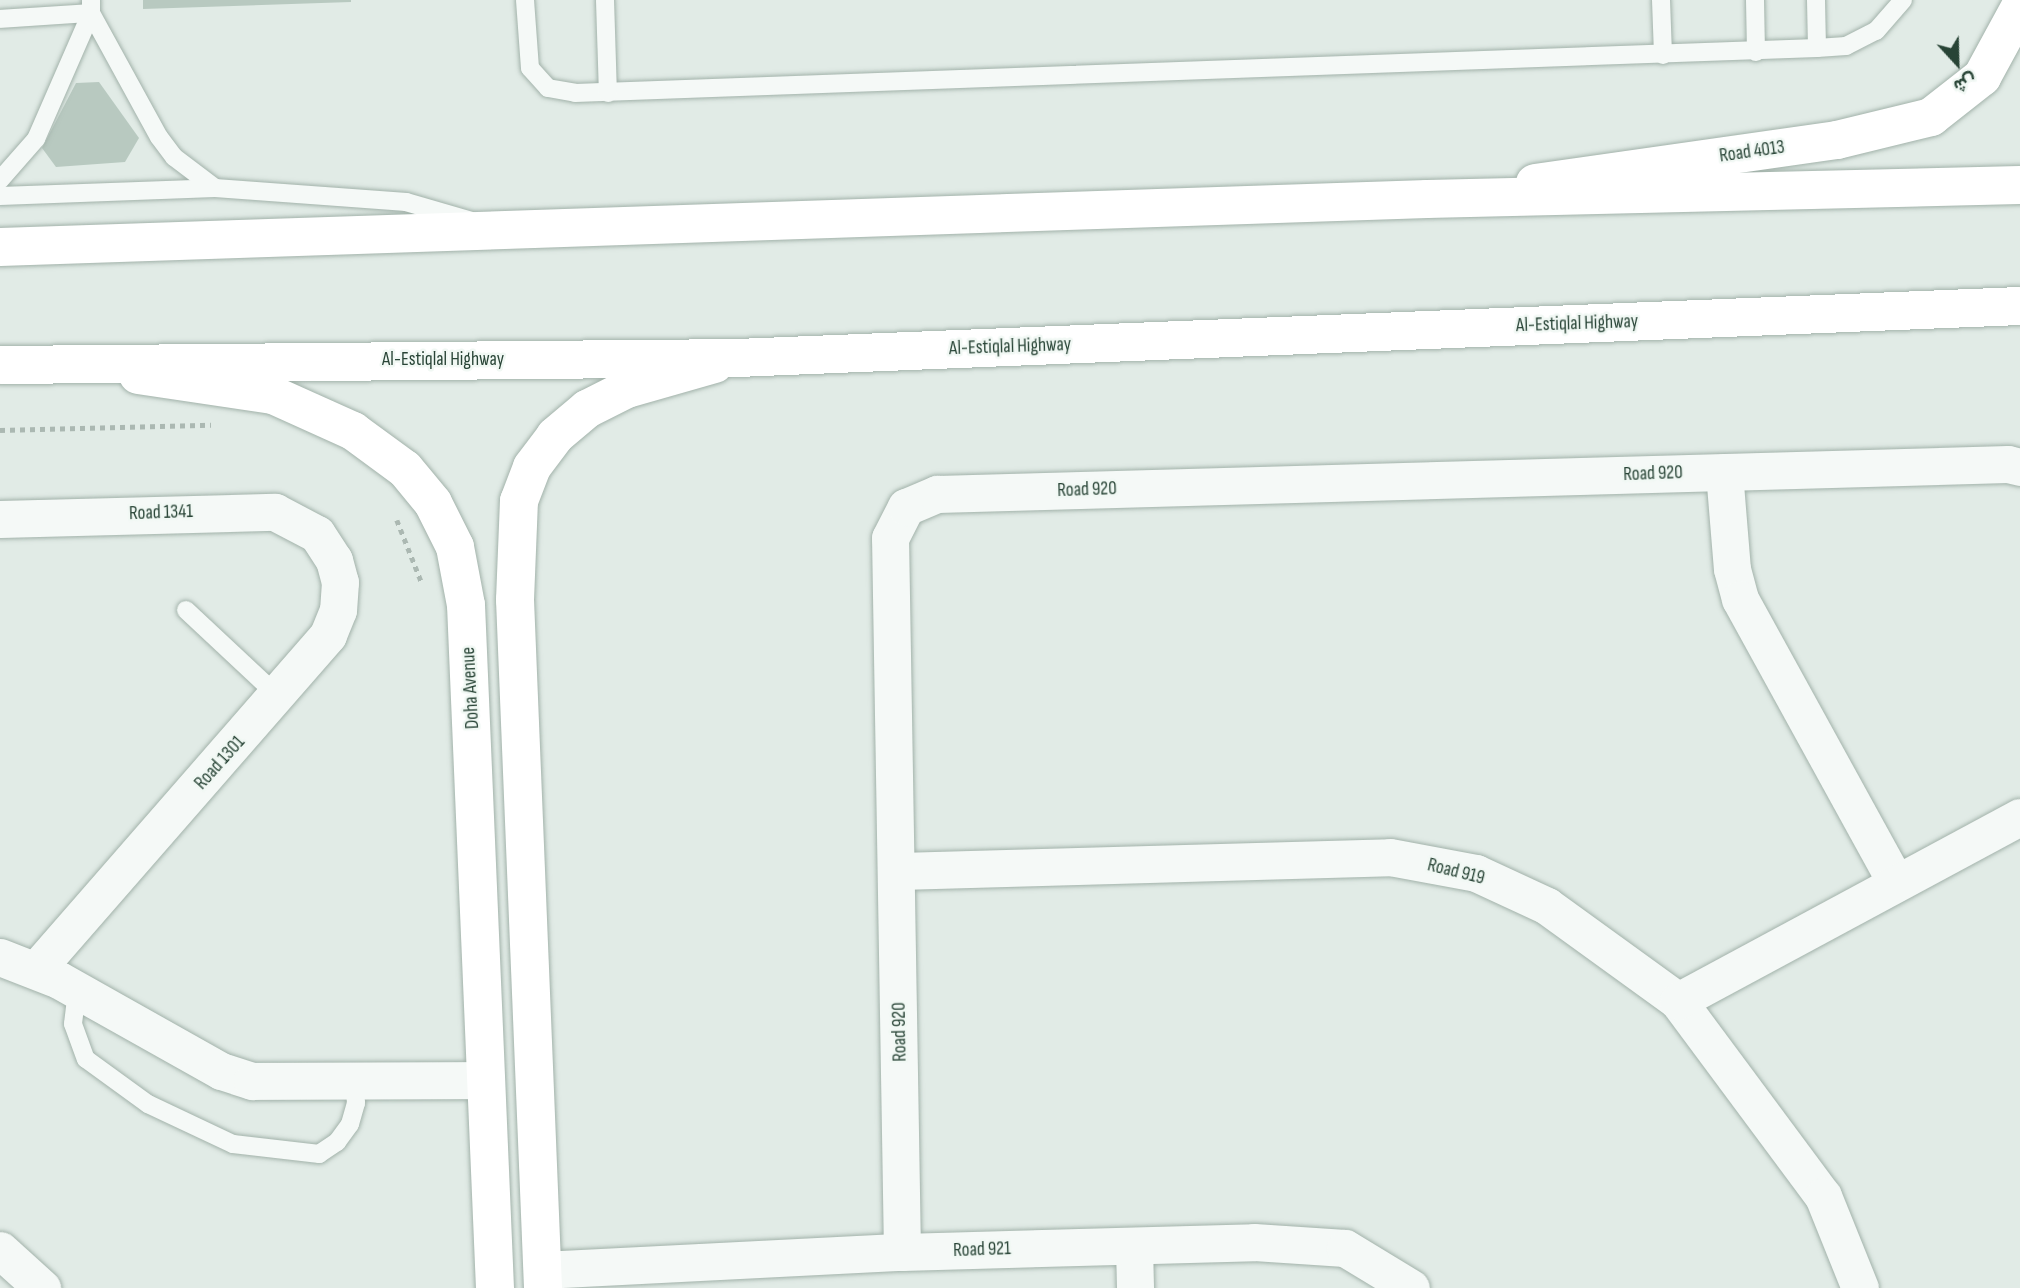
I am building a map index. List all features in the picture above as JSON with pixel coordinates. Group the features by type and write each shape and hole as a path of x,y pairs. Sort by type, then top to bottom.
{"main road":[{"name":"Road 4013","path":"1427,199 1837,140 1931,117 1982,77 2020,7"},
{"path":"0,247 1427,199 2020,185"},
{"name":"Al-Estiqlal Highway","path":"0,365 737,358 2020,306"},
{"path":"542,1279 515,600 519,501 532,467 555,436 587,409 627,389 737,358"},
{"name":"Doha Avenue","path":"63,363 273,395 353,431 405,469 433,503 455,547 466,605 495,1288"},
{"path":"486,1080 522,1098 535,1120"}],"street":[{"name":"Road 920","path":"902,1252 899,871 890,538 896,519 919,498 2008,464 2020,467"},
{"path":"1724,472 1732,569 1740,599 1895,881"},
{"name":"Road 1341","path":"0,519 253,510 275,512 317,534"},
{"name":"Road 1301","path":"37,969 279,697 328,635 338,610 340,582 334,560 317,534"},
{"path":"1678,1001 1895,881 2020,817"},
{"name":"Road 919","path":"899,871 1390,857 1476,873 1547,906 1678,1001 1823,1196 1860,1288"},
{"path":"0,957 37,969 221,1072 252,1081 486,1080"},
{"name":"Road 921","path":"542,1279 902,1252 1254,1242 1345,1248 1411,1288"},
{"path":"1134,1246 1135,1288"},
{"path":"0,1250 42,1288"}],"lane":[{"path":"525,0 527,54 537,79 561,93 1756,52 1846,46 1876,31 1903,0"},
{"path":"605,0 608,93"},
{"path":"1661,0 1663,55"},
{"path":"1755,0 1756,52"},
{"path":"1816,0 1817,48"},
{"path":"0,19 91,7"},
{"path":"0,180 36,139 91,7"},
{"path":"91,7 159,137 174,158 215,188"},
{"path":"0,196 215,188 406,202 464,217 491,230"},
{"path":"186,610 279,697"},
{"path":"77,991 73,1024 86,1059 148,1104 233,1144 319,1154 337,1142 350,1124 356,1103 354,1081"}],"building":[{"path":"143,0 351,0 351,2 143,9"},
{"path":"99,82 139,138 125,162 56,167 42,148 76,83"}]}
